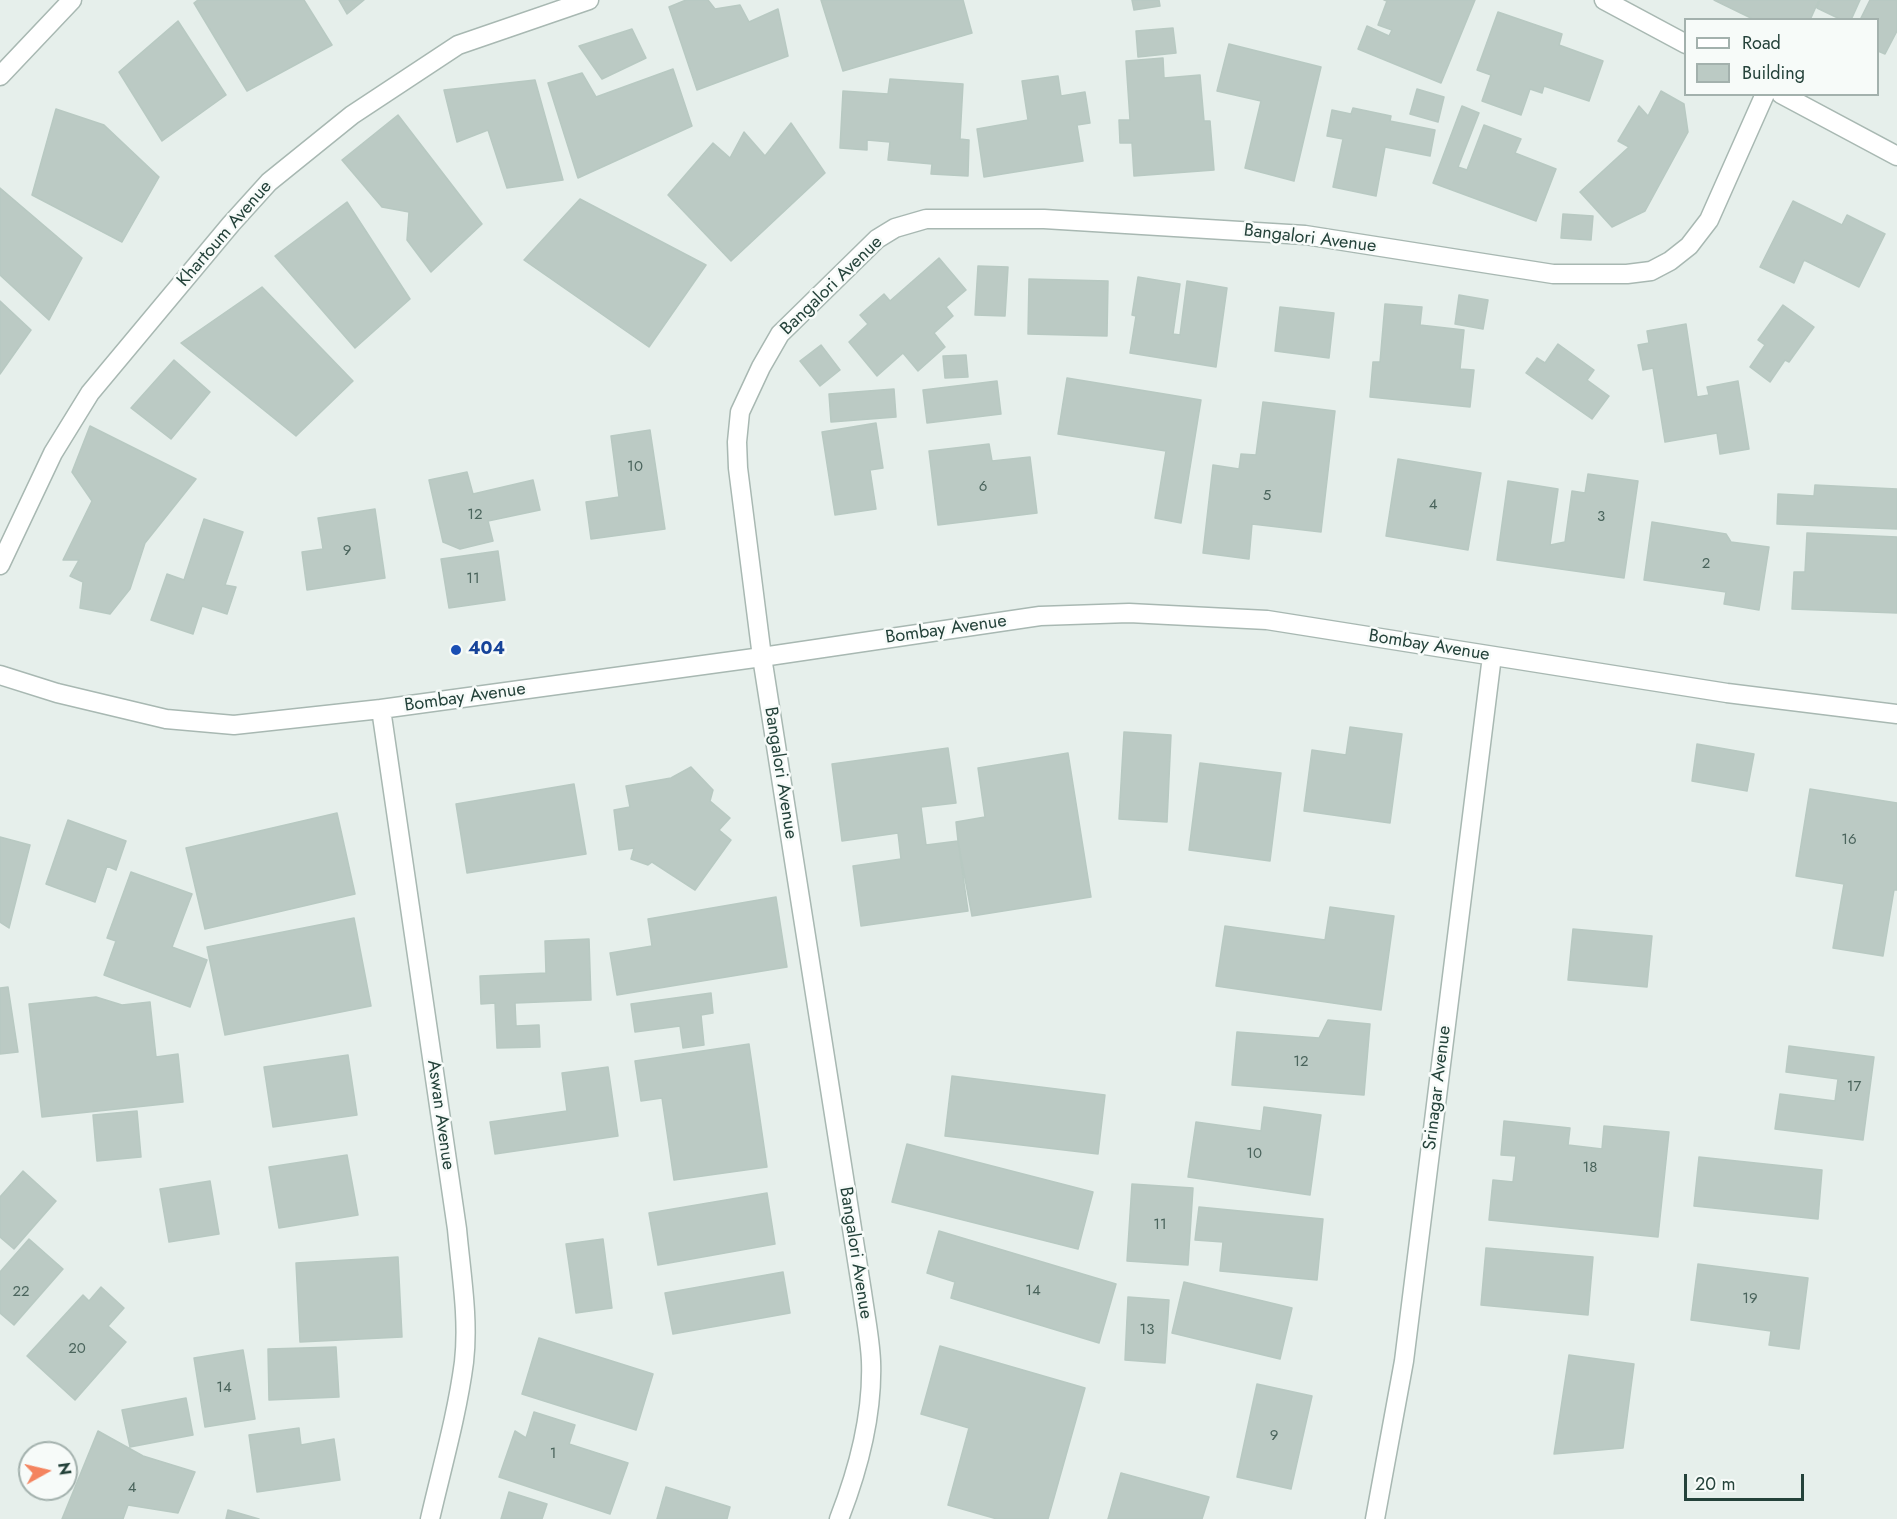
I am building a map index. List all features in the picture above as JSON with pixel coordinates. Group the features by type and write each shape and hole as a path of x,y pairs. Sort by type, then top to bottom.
{"street":[{"path":"0,76 72,0"},
{"name":"Khartoum Avenue","path":"0,565 53,453 90,393 231,224 269,182 352,115 458,45 589,0"},
{"path":"1604,0 1684,43"},
{"name":"Bangalori Avenue","path":"839,1519 861,1454 870,1400 871,1360 762,657 738,468 737,442 740,412 761,367 780,334 876,239 895,228 926,219 1044,219 1305,235 1553,274 1627,274 1651,271 1670,261 1689,246 1710,220 1764,96"},
{"path":"1785,96 1897,156"},
{"name":"Bombay Avenue","path":"0,675 57,693 166,719 234,725 381,709 1040,616 1129,613 1267,620 1727,693 1897,714"},
{"name":"Srinagar Avenue","path":"1375,1519 1404,1361 1492,656"},
{"name":"Aswan Avenue","path":"381,709 455,1218 464,1303 464,1360 453,1424 430,1519"}],"building":[{"path":"198,0 304,0 332,45 247,91 194,3"},
{"path":"339,0 364,0 347,14"},
{"path":"686,0 708,0 715,9 740,5 749,22 778,9 788,56 697,90 669,7"},
{"path":"821,0 963,0 972,33 843,71"},
{"path":"1132,0 1159,0 1160,6 1134,10"},
{"path":"1384,0 1475,0 1441,83 1358,49 1367,26 1389,36 1392,30 1378,25 1387,1"},
{"path":"1714,0 1819,0 1811,18 1751,18"},
{"path":"1820,0 1860,0 1852,18 1838,18 1817,8"},
{"path":"1870,0 1897,0 1897,31 1885,54 1879,51 1879,18 1861,18"},
{"path":"1498,12 1562,34 1559,45 1603,61 1589,101 1544,86 1542,93 1530,89 1521,115 1482,101 1491,75 1477,70"},
{"path":"178,21 226,95 162,141 119,72"},
{"path":"1173,28 1176,53 1138,57 1136,31"},
{"path":"632,29 646,58 602,79 579,46"},
{"path":"1229,44 1321,67 1294,181 1245,168 1261,101 1217,91"},
{"path":"1163,58 1164,78 1200,75 1204,121 1210,121 1214,170 1134,176 1132,143 1120,143 1119,120 1130,120 1126,61"},
{"path":"673,69 692,126 578,178 548,83 582,73 596,97"},
{"path":"1058,76 1061,96 1085,92 1090,123 1077,125 1083,161 984,177 977,129 1028,120 1022,81"},
{"path":"890,79 963,84 960,139 969,140 968,176 931,174 932,164 888,160 890,142 867,140 867,150 840,148 843,91 888,94"},
{"path":"535,80 563,180 507,188 488,130 457,142 444,90"},
{"path":"1417,89 1444,97 1438,122 1410,114"},
{"path":"1661,91 1684,104 1688,132 1645,211 1612,227 1580,192 1629,147 1618,141 1639,106 1648,116"},
{"path":"1462,106 1479,113 1458,167 1467,170 1484,125 1521,139 1515,153 1556,169 1536,221 1433,183"},
{"path":"1353,108 1391,116 1390,121 1435,130 1430,156 1385,147 1376,196 1333,187 1343,139 1327,136 1332,110 1351,114"},
{"path":"56,109 104,125 159,177 122,242 32,195"},
{"path":"398,115 482,224 431,272 407,240 409,212 382,207 342,160"},
{"path":"791,123 825,173 731,261 668,195 713,143 730,158 744,132 765,156"},
{"path":"0,188 82,258 49,320 0,275"},
{"path":"580,199 706,265 649,347 524,260"},
{"path":"1793,201 1842,225 1847,215 1885,234 1859,287 1804,260 1794,283 1760,267"},
{"path":"347,202 410,299 355,348 275,256"},
{"path":"1563,214 1593,216 1591,240 1561,238"},
{"path":"939,258 966,290 946,307 953,316 934,333 945,347 918,371 903,353 877,376 849,342 868,324 860,315 884,294 890,301"},
{"path":"978,266 1008,267 1005,316 975,315"},
{"path":"1138,277 1180,284 1173,334 1180,335 1187,281 1227,288 1216,367 1130,353 1136,316 1132,315"},
{"path":"1029,279 1108,281 1107,336 1028,334"},
{"path":"262,287 353,381 296,436 181,343"},
{"path":"1459,295 1488,300 1483,329 1455,324"},
{"path":"0,301 31,330 0,374"},
{"path":"1385,304 1422,307 1420,325 1464,330 1460,369 1474,370 1470,407 1370,397 1373,362 1380,362"},
{"path":"1783,305 1814,327 1789,362 1785,360 1770,382 1750,367 1765,345 1758,340"},
{"path":"1280,307 1334,313 1329,358 1275,351"},
{"path":"1686,324 1697,397 1709,395 1707,387 1738,381 1749,449 1720,454 1717,433 1665,442 1653,368 1643,370 1638,345 1649,343 1647,331"},
{"path":"1558,344 1594,370 1587,380 1609,396 1592,419 1526,373 1537,358 1545,363"},
{"path":"821,345 840,370 820,386 800,361"},
{"path":"966,355 968,377 945,378 943,356"},
{"path":"174,360 210,392 171,439 131,408"},
{"path":"1067,378 1201,400 1181,523 1155,518 1166,451 1058,434"},
{"path":"997,381 1001,414 927,423 923,390"},
{"path":"894,389 896,417 831,422 829,394"},
{"path":"1263,402 1335,411 1321,532 1252,524 1249,559 1203,553 1213,465 1239,469 1241,454 1256,455"},
{"path":"876,423 883,468 870,470 876,509 835,515 822,432"},
{"path":"90,426 196,479 145,543 130,589 110,614 80,608 83,582 70,576 79,560 63,560 92,501 72,472"},
{"path":"650,430 665,529 591,539 586,502 619,497 611,436"},
{"path":"989,444 992,461 1030,457 1037,513 938,525 929,451"},
{"path":"1398,459 1481,473 1468,550 1386,536"},
{"path":"467,472 473,494 533,480 540,510 488,521 493,541 460,549 443,542 429,480"},
{"path":"1588,474 1638,481 1624,578 1497,560 1508,481 1558,489 1550,545 1565,542 1572,491 1585,493"},
{"path":"1815,485 1897,489 1897,529 1777,524 1778,494 1814,496"},
{"path":"375,509 385,578 307,590 302,552 323,549 318,518"},
{"path":"204,519 243,532 225,585 236,587 227,614 202,606 193,634 151,620 167,574 184,580"},
{"path":"1652,522 1726,534 1731,542 1769,547 1759,610 1724,604 1726,592 1644,580"},
{"path":"1807,533 1897,537 1897,613 1792,609 1794,572 1805,572"},
{"path":"498,551 505,600 449,608 441,559"},
{"path":"1350,727 1402,734 1390,823 1304,811 1312,750 1346,755"},
{"path":"1124,732 1171,735 1167,822 1119,819"},
{"path":"1697,744 1754,754 1747,791 1692,781"},
{"path":"948,748 956,803 921,807 926,845 958,841 968,911 861,926 853,866 901,859 898,833 842,841 832,764"},
{"path":"1068,753 1091,897 972,916 956,822 985,817 978,768"},
{"path":"1200,763 1281,773 1270,861 1189,850"},
{"path":"691,767 713,790 710,801 730,818 719,830 731,840 695,890 652,862 648,865 631,859 634,848 619,850 614,810 630,807 626,786 671,778"},
{"path":"574,784 586,854 467,873 456,804"},
{"path":"1810,789 1897,803 1897,890 1894,890 1883,956 1833,948 1844,884 1796,876"},
{"path":"337,813 355,894 205,929 186,848"},
{"path":"68,820 126,841 116,870 107,866 95,902 46,884"},
{"path":"0,837 30,845 9,928 0,922"},
{"path":"131,872 192,894 172,947 207,960 190,1007 104,975 116,941 107,938"},
{"path":"776,897 787,967 617,995 610,953 652,946 648,919"},
{"path":"1330,907 1394,916 1381,1010 1216,986 1225,926 1325,940"},
{"path":"354,918 371,1006 225,1035 207,947"},
{"path":"1573,929 1652,936 1647,987 1568,980"},
{"path":"589,939 591,1000 515,1003 516,1026 539,1025 540,1047 497,1048 495,1003 481,1004 480,976 546,973 545,941"},
{"path":"8,987 18,1052 0,1054 0,988"},
{"path":"711,993 713,1013 701,1015 704,1045 683,1048 680,1026 635,1032 631,1004"},
{"path":"96,997 122,1005 150,1002 156,1057 178,1054 183,1102 42,1117 29,1004"},
{"path":"1328,1020 1370,1024 1364,1095 1232,1085 1237,1032 1319,1038"},
{"path":"749,1044 767,1167 674,1180 662,1098 641,1101 635,1061"},
{"path":"1789,1046 1874,1057 1863,1140 1775,1129 1780,1094 1835,1101 1838,1079 1786,1072"},
{"path":"348,1055 357,1115 273,1127 264,1067"},
{"path":"608,1067 618,1136 495,1154 490,1122 567,1111 562,1073"},
{"path":"952,1076 1105,1095 1098,1154 945,1136"},
{"path":"1264,1107 1321,1115 1310,1195 1188,1177 1196,1122 1261,1131"},
{"path":"137,1111 141,1157 97,1161 93,1115"},
{"path":"1504,1121 1570,1128 1568,1145 1602,1149 1604,1126 1669,1132 1658,1237 1489,1220 1493,1180 1513,1182 1516,1156 1501,1155"},
{"path":"907,1144 1093,1192 1078,1249 892,1202"},
{"path":"347,1155 358,1215 279,1228 269,1167"},
{"path":"1699,1157 1822,1170 1818,1219 1694,1206"},
{"path":"23,1171 56,1201 14,1249 0,1237 0,1197"},
{"path":"210,1181 219,1234 169,1242 160,1189"},
{"path":"1132,1184 1193,1188 1188,1265 1127,1261"},
{"path":"767,1193 775,1244 658,1265 649,1213"},
{"path":"1199,1207 1323,1219 1317,1280 1220,1271 1223,1242 1195,1240"},
{"path":"939,1231 1116,1284 1099,1343 951,1298 955,1282 927,1273"},
{"path":"29,1239 63,1269 14,1325 0,1313 0,1272"},
{"path":"603,1239 612,1308 576,1313 566,1244"},
{"path":"1486,1248 1593,1257 1588,1315 1481,1305"},
{"path":"398,1257 402,1337 300,1342 296,1263"},
{"path":"1698,1264 1808,1278 1799,1349 1769,1345 1771,1331 1691,1320"},
{"path":"783,1272 790,1313 673,1334 665,1293"},
{"path":"1184,1282 1292,1308 1280,1359 1172,1333"},
{"path":"101,1287 124,1308 108,1326 126,1342 75,1400 27,1356 83,1295 89,1301"},
{"path":"1128,1297 1169,1300 1165,1363 1125,1360"},
{"path":"539,1338 653,1374 636,1430 522,1394"},
{"path":"940,1346 1085,1388 1048,1519 997,1519 948,1505 969,1428 921,1414"},
{"path":"336,1347 339,1397 269,1400 268,1349"},
{"path":"243,1350 255,1419 205,1427 194,1358"},
{"path":"1569,1355 1634,1364 1623,1448 1554,1454"},
{"path":"1257,1384 1312,1396 1291,1489 1237,1477"},
{"path":"186,1398 193,1435 130,1447 122,1410"},
{"path":"534,1412 575,1425 569,1444 628,1463 610,1514 499,1477 515,1431 526,1438"},
{"path":"299,1428 301,1445 334,1439 340,1480 257,1492 249,1435"},
{"path":"98,1431 143,1456 195,1472 178,1513 128,1505 123,1519 62,1519 69,1501 78,1501 78,1480"},
{"path":"1121,1473 1209,1497 1202,1519 1108,1519"},
{"path":"666,1487 730,1507 727,1519 657,1519"},
{"path":"509,1492 547,1504 542,1519 501,1519"},
{"path":"228,1510 259,1519 226,1519"}],"place":[{"name":"404","path":"456,650"}]}
